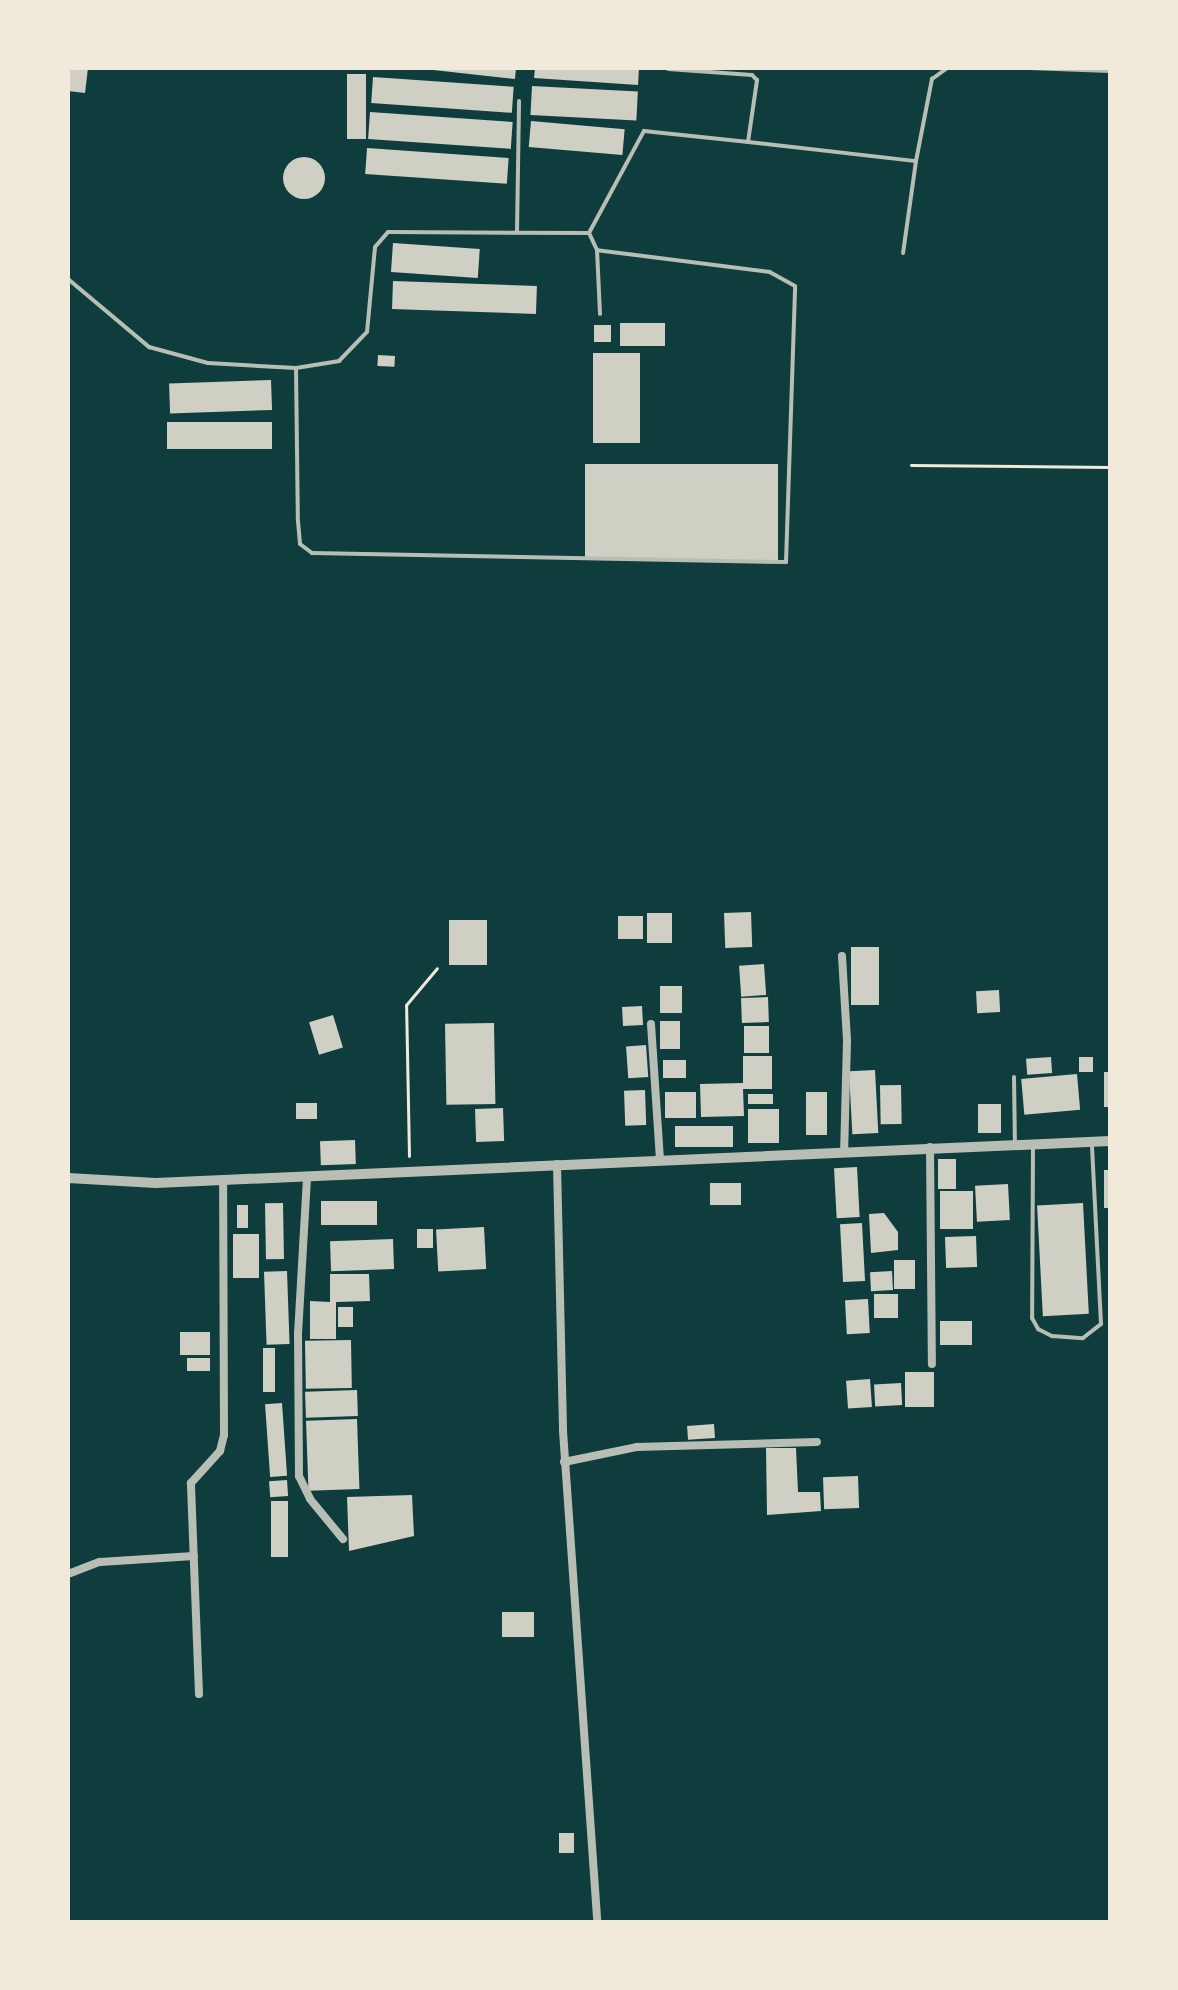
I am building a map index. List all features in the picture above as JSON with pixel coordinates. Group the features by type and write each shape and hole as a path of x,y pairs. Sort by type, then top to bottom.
{"street":[{"path":"842,956 847,1041 842,1068 844,1152"},
{"path":"651,1024 660,1159"},
{"path":"68,1178 223,1181 930,1147 1033,1148 1110,1141"},
{"path":"930,1147 932,1364"},
{"path":"557,1164 564,1462 597,1922"},
{"path":"307,1178 298,1332 299,1476 310,1499 343,1539"},
{"path":"199,1694 191,1483 220,1451 224,1435 223,1181"},
{"path":"564,1462 637,1447 817,1442"},
{"path":"68,1574 100,1562 194,1556"}],"lane":[{"path":"903,253 932,79 947,68"},
{"path":"1029,68 1110,71"},
{"path":"668,69 752,75 757,80 748,142"},
{"path":"517,232 519,101"},
{"path":"589,233 644,131 916,161"},
{"path":"68,279 149,347 208,363 296,368 339,361 367,332 375,247 388,232 589,233"},
{"path":"589,233 597,250 600,314"},
{"path":"296,368 298,521 300,544 312,553 786,562 795,286 770,272 597,250"},
{"path":"1014,1077 1015,1148"},
{"path":"1033,1148 1032,1318 1038,1329 1052,1336 1083,1338 1101,1324 1092,1143"}],"path":[{"path":"911,465 1110,467"},
{"path":"409,1172 406,1005 437,968"}],"building":[{"path":"68,68 88,68 85,93 68,91"},
{"path":"415,68 516,68 515,79"},
{"path":"535,68 639,68 638,85 534,78"},
{"path":"347,74 366,74 366,139 347,139"},
{"path":"373,77 514,87 512,113 371,103"},
{"path":"532,86 638,92 636,121 530,115"},
{"path":"370,112 513,122 511,149 368,139"},
{"path":"531,121 625,129 622,155 529,147"},
{"path":"367,148 509,158 507,184 365,174"},
{"path":"304,157 319,163 325,178 319,193 304,199 289,193 283,178 289,163"},
{"path":"393,243 480,249 478,278 391,272"},
{"path":"393,281 537,286 536,314 392,309"},
{"path":"620,323 665,323 665,346 620,346"},
{"path":"594,325 611,325 611,342 594,342"},
{"path":"593,353 640,353 640,443 593,443"},
{"path":"378,355 395,356 394,367 377,366"},
{"path":"271,380 272,410 170,414 169,384"},
{"path":"167,422 272,422 272,449 167,449"},
{"path":"585,464 778,464 778,560 585,560"},
{"path":"751,912 752,947 725,948 724,913"},
{"path":"647,913 672,913 672,943 647,943"},
{"path":"618,916 643,916 643,939 618,939"},
{"path":"449,920 487,920 487,965 449,965"},
{"path":"851,947 879,947 879,1005 851,1005"},
{"path":"764,964 766,995 741,997 739,966"},
{"path":"660,986 682,986 682,1013 660,1013"},
{"path":"999,990 1000,1012 977,1013 976,991"},
{"path":"768,997 769,1022 742,1023 741,998"},
{"path":"642,1006 643,1025 623,1026 622,1007"},
{"path":"333,1015 343,1048 319,1055 309,1022"},
{"path":"660,1021 680,1021 680,1049 660,1049"},
{"path":"494,1023 495,1104 446,1105 445,1024"},
{"path":"744,1026 769,1026 769,1053 744,1053"},
{"path":"646,1045 648,1077 628,1078 626,1046"},
{"path":"743,1056 772,1056 772,1089 743,1089 744,1116 701,1117 700,1084 743,1083"},
{"path":"1051,1057 1052,1073 1027,1075 1026,1059"},
{"path":"1079,1057 1093,1057 1093,1072 1079,1072"},
{"path":"663,1060 686,1060 686,1078 663,1078"},
{"path":"875,1070 878,1133 852,1134 849,1071"},
{"path":"1104,1072 1110,1072 1110,1107 1104,1107"},
{"path":"1077,1074 1080,1110 1024,1115 1021,1079"},
{"path":"880,1085 901,1085 902,1124 881,1124"},
{"path":"645,1090 646,1125 625,1126 624,1091"},
{"path":"665,1092 696,1092 696,1118 665,1118"},
{"path":"806,1092 827,1092 827,1135 806,1135"},
{"path":"748,1094 773,1094 773,1104 748,1104"},
{"path":"296,1103 317,1103 317,1119 296,1119"},
{"path":"978,1104 1001,1104 1001,1133 978,1133"},
{"path":"503,1108 504,1141 476,1142 475,1109"},
{"path":"748,1109 779,1109 779,1143 748,1143"},
{"path":"675,1126 733,1126 733,1147 675,1147"},
{"path":"355,1140 356,1164 321,1165 320,1141"},
{"path":"938,1159 956,1159 956,1189 938,1189"},
{"path":"857,1167 860,1217 837,1218 834,1168"},
{"path":"1104,1170 1110,1170 1110,1208 1104,1208"},
{"path":"710,1183 741,1183 741,1205 710,1205"},
{"path":"1008,1184 1010,1220 977,1222 975,1186"},
{"path":"940,1191 973,1191 973,1229 940,1229"},
{"path":"321,1201 377,1201 377,1225 321,1225"},
{"path":"265,1203 283,1203 284,1259 266,1259"},
{"path":"1083,1203 1089,1314 1043,1316 1037,1205"},
{"path":"237,1205 248,1205 248,1228 237,1228"},
{"path":"884,1213 898,1232 898,1250 871,1253 869,1214"},
{"path":"862,1223 865,1281 843,1282 840,1224"},
{"path":"484,1227 486,1269 438,1271 436,1230"},
{"path":"417,1229 433,1229 433,1248 417,1248"},
{"path":"233,1234 259,1234 259,1278 233,1278"},
{"path":"976,1236 977,1267 946,1268 945,1237"},
{"path":"393,1239 394,1269 331,1271 330,1241"},
{"path":"894,1260 915,1260 915,1289 894,1289"},
{"path":"287,1271 290,1344 267,1345 264,1272"},
{"path":"892,1271 893,1290 871,1291 870,1272"},
{"path":"330,1274 369,1274 370,1301 336,1302 336,1339 310,1339 310,1301 330,1302"},
{"path":"874,1294 898,1294 898,1318 874,1318"},
{"path":"868,1299 870,1333 847,1334 845,1300"},
{"path":"338,1307 353,1307 353,1327 338,1327"},
{"path":"940,1321 972,1321 972,1345 940,1345"},
{"path":"180,1332 210,1332 210,1355 180,1355"},
{"path":"351,1340 352,1388 306,1389 305,1341"},
{"path":"263,1348 275,1348 275,1392 263,1392"},
{"path":"187,1358 210,1358 210,1371 187,1371"},
{"path":"905,1372 934,1372 934,1407 905,1407"},
{"path":"870,1379 872,1407 848,1409 846,1381"},
{"path":"901,1383 902,1405 875,1406 874,1384"},
{"path":"357,1390 358,1416 306,1418 305,1392"},
{"path":"282,1403 287,1476 270,1477 265,1404"},
{"path":"357,1419 359,1489 308,1491 306,1421"},
{"path":"714,1424 715,1438 688,1440 687,1426"},
{"path":"766,1448 796,1448 798,1492 820,1492 821,1511 767,1515"},
{"path":"858,1476 859,1508 824,1509 823,1477"},
{"path":"287,1480 288,1496 270,1497 269,1481"},
{"path":"412,1495 414,1536 349,1551 347,1497"},
{"path":"271,1501 288,1501 288,1557 271,1557"},
{"path":"502,1612 534,1612 534,1637 502,1637"},
{"path":"559,1833 574,1833 574,1853 559,1853"}]}
